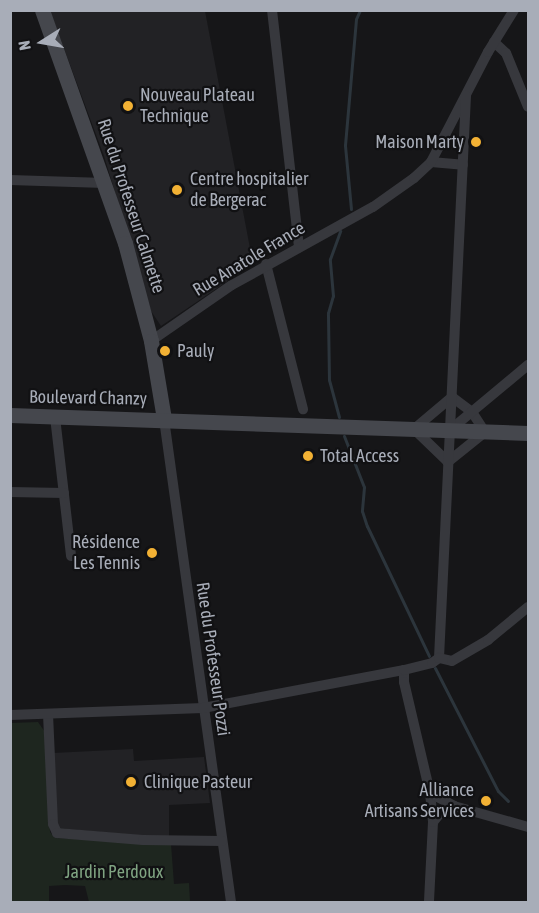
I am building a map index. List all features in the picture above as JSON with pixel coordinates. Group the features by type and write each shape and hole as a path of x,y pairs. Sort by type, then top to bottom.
{"main road":[{"name":"Rue du Professeur Calmette","path":"42,10 125,243 151,341 164,419"},
{"name":"Boulevard Chanzy","path":"10,415 528,433"}],"street":[{"path":"272,10 299,247"},
{"name":"Rue Anatole France","path":"151,341 266,264 394,194 430,162 494,42 514,10"},
{"path":"494,42 506,52 528,107"},
{"path":"439,658 466,96"},
{"path":"430,162 463,165"},
{"path":"10,180 105,183"},
{"path":"266,264 303,409"},
{"path":"450,430 528,365"},
{"path":"448,462 485,432 472,412 452,397"},
{"path":"448,462 414,429 452,397"},
{"path":"55,417 71,556"},
{"name":"Rue du Professeur Pozzi","path":"164,419 229,902"},
{"path":"10,492 64,493"},
{"path":"10,715 203,708 404,670 432,663 439,658 452,661 472,650 528,607"},
{"path":"404,670 404,682 430,793 433,822 429,903"},
{"path":"48,714 54,831 60,835 222,841"},
{"path":"430,793 454,806 528,827"},
{"path":"433,822 442,811 454,806"}],"shaded area":[{"name":"Centre hospitalier de Bergerac","path":"50,11 205,11 253,264 161,326 151,311 104,156"},
{"name":"Clinique Pasteur","path":"133,749 134,761 204,757 210,803 169,805 169,838 57,828 53,753"}],"green space":[{"name":"Jardin Perdoux","path":"38,722 45,732 50,832 55,838 171,844 174,884 189,883 190,901 89,902 85,886 65,885 49,886 49,902 11,902 10,723"}],"waterway":[{"path":"351,209 345,145 356,19 360,10"},
{"path":"339,417 329,380 328,313 333,296 330,259 340,231"},
{"path":"344,436 364,487 362,511 367,526 429,656"},
{"path":"435,668 498,791 508,801"}],"place":[{"name":"Nouveau Plateau Technique","path":"128,106"},
{"name":"Maison Marty","path":"476,142"},
{"name":"Centre hospitalier de Bergerac","path":"177,190"},
{"name":"Pauly","path":"165,351"},
{"name":"Total Access","path":"308,456"},
{"name":"Résidence Les Tennis","path":"152,553"},
{"name":"Clinique Pasteur","path":"131,782"},
{"name":"Alliance Artisans Services","path":"486,801"}]}
